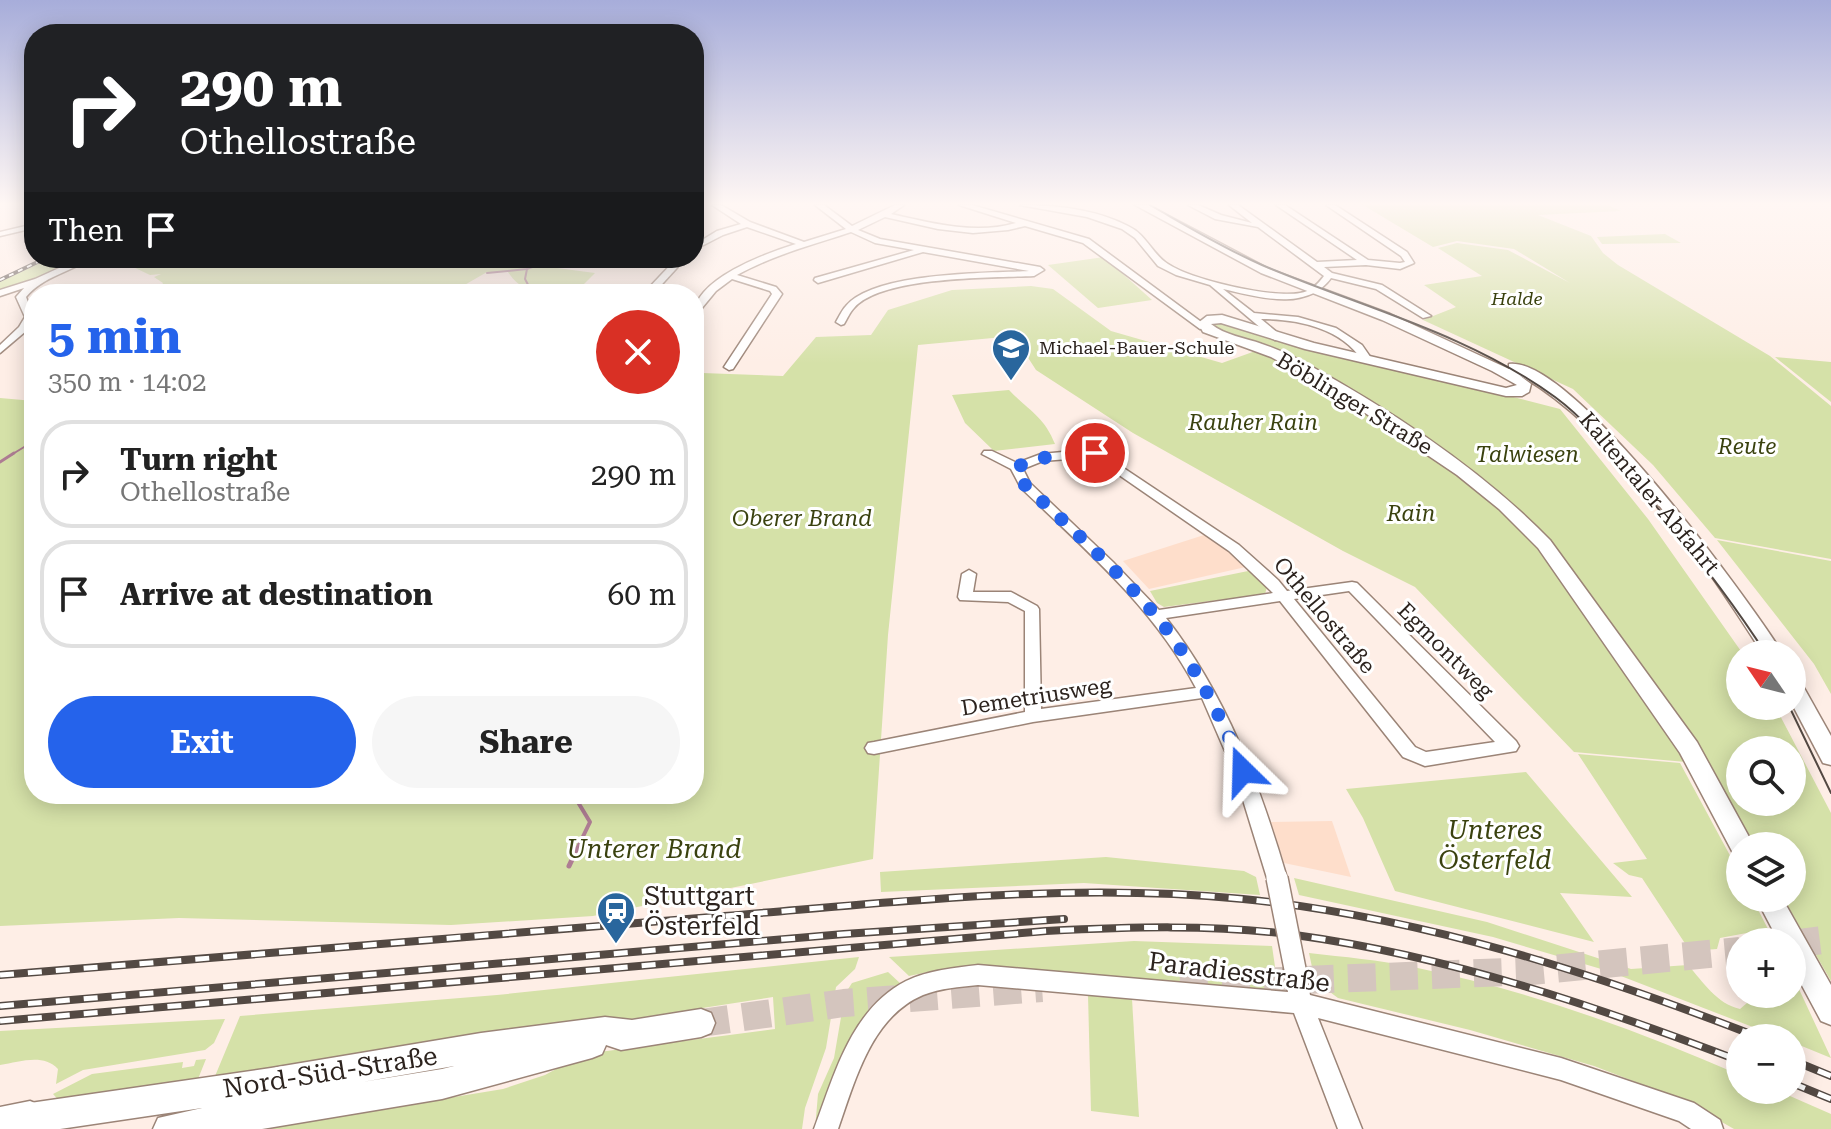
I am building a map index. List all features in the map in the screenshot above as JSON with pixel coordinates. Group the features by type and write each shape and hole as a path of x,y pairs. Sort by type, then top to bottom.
{"main road":[{"name":"Böblinger Straße","path":"1240,258 1265,271 1322,283"},
{"name":"Böblinger Straße","path":"1207,323 1229,321 1279,338 1506,392 1517,393 1525,388 1516,378 1351,302 1322,283 1253,258"},
{"name":"Kaltentaler Abfahrt","path":"1322,283 1504,362 1577,406 1688,533 1763,640"},
{"name":"Böblinger Straße","path":"1207,323 1322,379 1422,442 1488,489 1517,515 1544,544 1689,748 1734,832"},
{"path":"1806,710 1831,757"},
{"path":"1777,912 1831,1012"},
{"name":"Nord-Süd-Straße","path":"169,1129 442,1084 631,1034 701,1023"},
{"name":"Nord-Süd-Straße","path":"20,1125 481,1047 605,1031 631,1034"}],"street":[{"path":"704,297 731,276 770,258"},
{"path":"818,280 897,258"},
{"path":"841,322 842,314 851,304 869,294 895,286 1039,271 1035,267 974,258"},
{"path":"1108,258 1189,316 1207,323"},
{"path":"1155,258 1159,263 1179,273 1283,295 1301,296 1322,283 1379,287 1426,316"},
{"path":"1305,258 1315,265 1322,283"},
{"path":"1359,258 1366,262"},
{"path":"1315,265 1366,262 1400,266 1410,263 1406,258"},
{"path":"28,284 66,268"},
{"path":"657,284 673,268"},
{"path":"729,367 777,294 773,289 731,276"},
{"path":"35,284 38,281"},
{"path":"1208,281 1279,338"},
{"path":"0,293 24,285"},
{"path":"1252,316 1290,317 1337,332 1357,345 1366,358"},
{"path":"0,350 24,327"},
{"name":"Othellostraße","path":"1016,467 1041,458 1095,453 1234,548 1250,560 1283,597 1416,757 1425,759 1510,746"},
{"path":"988,454 1016,467 1025,485 1155,615 1225,726 1243,771 1277,878 1301,1003 1350,1129"},
{"path":"969,574 965,597 1011,597 1032,609 1033,716"},
{"name":"Egmontweg","path":"1283,597 1352,586 1510,746"},
{"path":"1155,615 1283,597"},
{"name":"Demetriusweg","path":"874,748 1033,716 1206,692"},
{"name":"Paradiesstraße","path":"826,1129 860,1040 880,1012 897,997 938,979 978,975 1301,1003 1561,1069 1686,1111 1711,1129"}],"shaded area":[{"path":"1204,535 1250,566 1149,589 1123,561"},
{"path":"1332,821 1351,877 1284,863 1271,822"}],"green space":[{"path":"1105,258 1152,300 1098,308 1048,265"},
{"name":"Reute","path":"1453,258 1522,258 1570,283 1528,258 1609,258 1770,356 1831,406 1831,559 1715,538 1653,465 1573,389 1423,320 1456,307 1424,285 1482,276"},
{"path":"30,268 59,268 0,292 0,282"},
{"path":"135,268 557,268 595,273 584,284 520,284 508,272 487,272 466,284 162,284 154,277 161,274 150,275"},
{"path":"1031,286 1053,289 1111,331 1222,363 1261,349 1211,325 1220,322 1560,409 1648,519 1733,640 1726,640 1726,720 1782,720 1791,736 1726,736 1726,806 1697,763 1574,752 1415,587 1343,551 1133,433 1036,370 1014,336 918,345 888,635 873,859 593,916 451,925 179,918 0,926 0,398 24,400 24,804 704,804 704,373 783,376 816,337 871,335 888,310 952,290"},
{"path":"1775,357 1831,362 1831,402"},
{"path":"1009,390 1041,420 1055,444 994,451 965,423 952,395"},
{"path":"1717,540 1831,561 1831,694 1806,654 1806,640 1795,640"},
{"path":"1253,570 1267,587 1265,594 1164,607 1157,603 1150,591"},
{"path":"1578,754 1680,763 1726,848 1726,912 1759,912 1767,928 1726,928 1726,937 1720,938 1717,949 1690,951 1642,878 1629,875 1613,863 1647,859"},
{"path":"1806,765 1831,813 1831,981 1806,938 1806,928 1800,928 1791,912 1806,912 1806,832 1744,832 1733,816 1806,816"},
{"name":"Unteres Österfeld","path":"1526,772 1632,897 1560,893 1594,942 1395,891 1363,818 1346,789"},
{"path":"1106,857 1244,871 1256,877 1260,895 1084,883 881,892 880,872"},
{"path":"1294,878 1487,922 1631,969 1688,965 1726,1003 1726,1008 1806,1008 1806,1004 1831,1058 1806,1048 1806,1024 1745,1024 1608,971 1493,937 1299,895"},
{"path":"1134,941 1272,946 1279,994 976,969 942,969 909,976 889,957"},
{"path":"1309,953 1413,967 1539,999 1726,1069 1726,1104 1806,1103 1831,1114 1831,1129 1734,1129 1685,1101 1594,1066 1470,1030 1338,998 1315,981"},
{"path":"859,957 855,969 836,987 826,1048 805,1108 802,1129 246,1129 430,1097 442,1099 503,1089 545,1075 584,1054 775,1029 773,997 586,1026 468,1035 213,1081 240,1016 497,995"},
{"path":"888,972 901,984 869,1011 851,1040 815,1129 818,1094 834,1058 845,994 852,983"},
{"path":"1088,995 1132,999 1139,1117 1091,1111"},
{"path":"225,1019 214,1043 205,1050 83,1070 56,1084 58,1069 45,1061 0,1065 0,1031"},
{"path":"206,1059 196,1084 63,1105 53,1094 92,1074 183,1062 182,1068 194,1066 196,1060"}],"waterway":[{"path":"487,273 527,269"},
{"path":"527,269 525,279 528,284"},
{"path":"11,455 24,447"},
{"path":"0,462 14,453"},
{"path":"576,851 590,822 579,804"},
{"path":"569,866 577,849"}],"tunnel":[{"path":"1806,942 1831,939"},
{"path":"1180,985 1531,971 1726,952"},
{"path":"701,1023 844,1003 1042,988"}],"tram line":[{"path":"1247,258 1450,338 1486,355 1555,397 1612,452 1691,549 1756,640"},
{"path":"1796,720 1831,793"}],"railway":[{"path":"0,280 25,268"},
{"path":"0,975 919,900 1048,893 1178,894 1310,907 1442,934 1571,970 1726,1025"},
{"path":"0,1006 844,934 1064,919"},
{"path":"0,1021 1046,931 1202,928 1295,935 1409,956 1577,1002 1726,1056"},
{"path":"1806,1066 1831,1076"},
{"path":"1806,1089 1831,1099"}],"place":[{"name":"Michael-Bauer-Schule","path":"1011,382"},
{"name":"Stuttgart Österfeld","path":"616,945"}],"route":[{"path":"1095,453 1041,458 1016,467 1025,485 1155,615 1206,692 1225,726 1243,771"}],"park label":[{"name":"Halde","path":"1517,299"},
{"name":"Rauher Rain","path":"1253,422"},
{"name":"Talwiesen","path":"1527,454"},
{"name":"Rain","path":"1411,513"},
{"name":"Oberer Brand","path":"802,518"},
{"name":"Unterer Brand","path":"654,849"}]}
